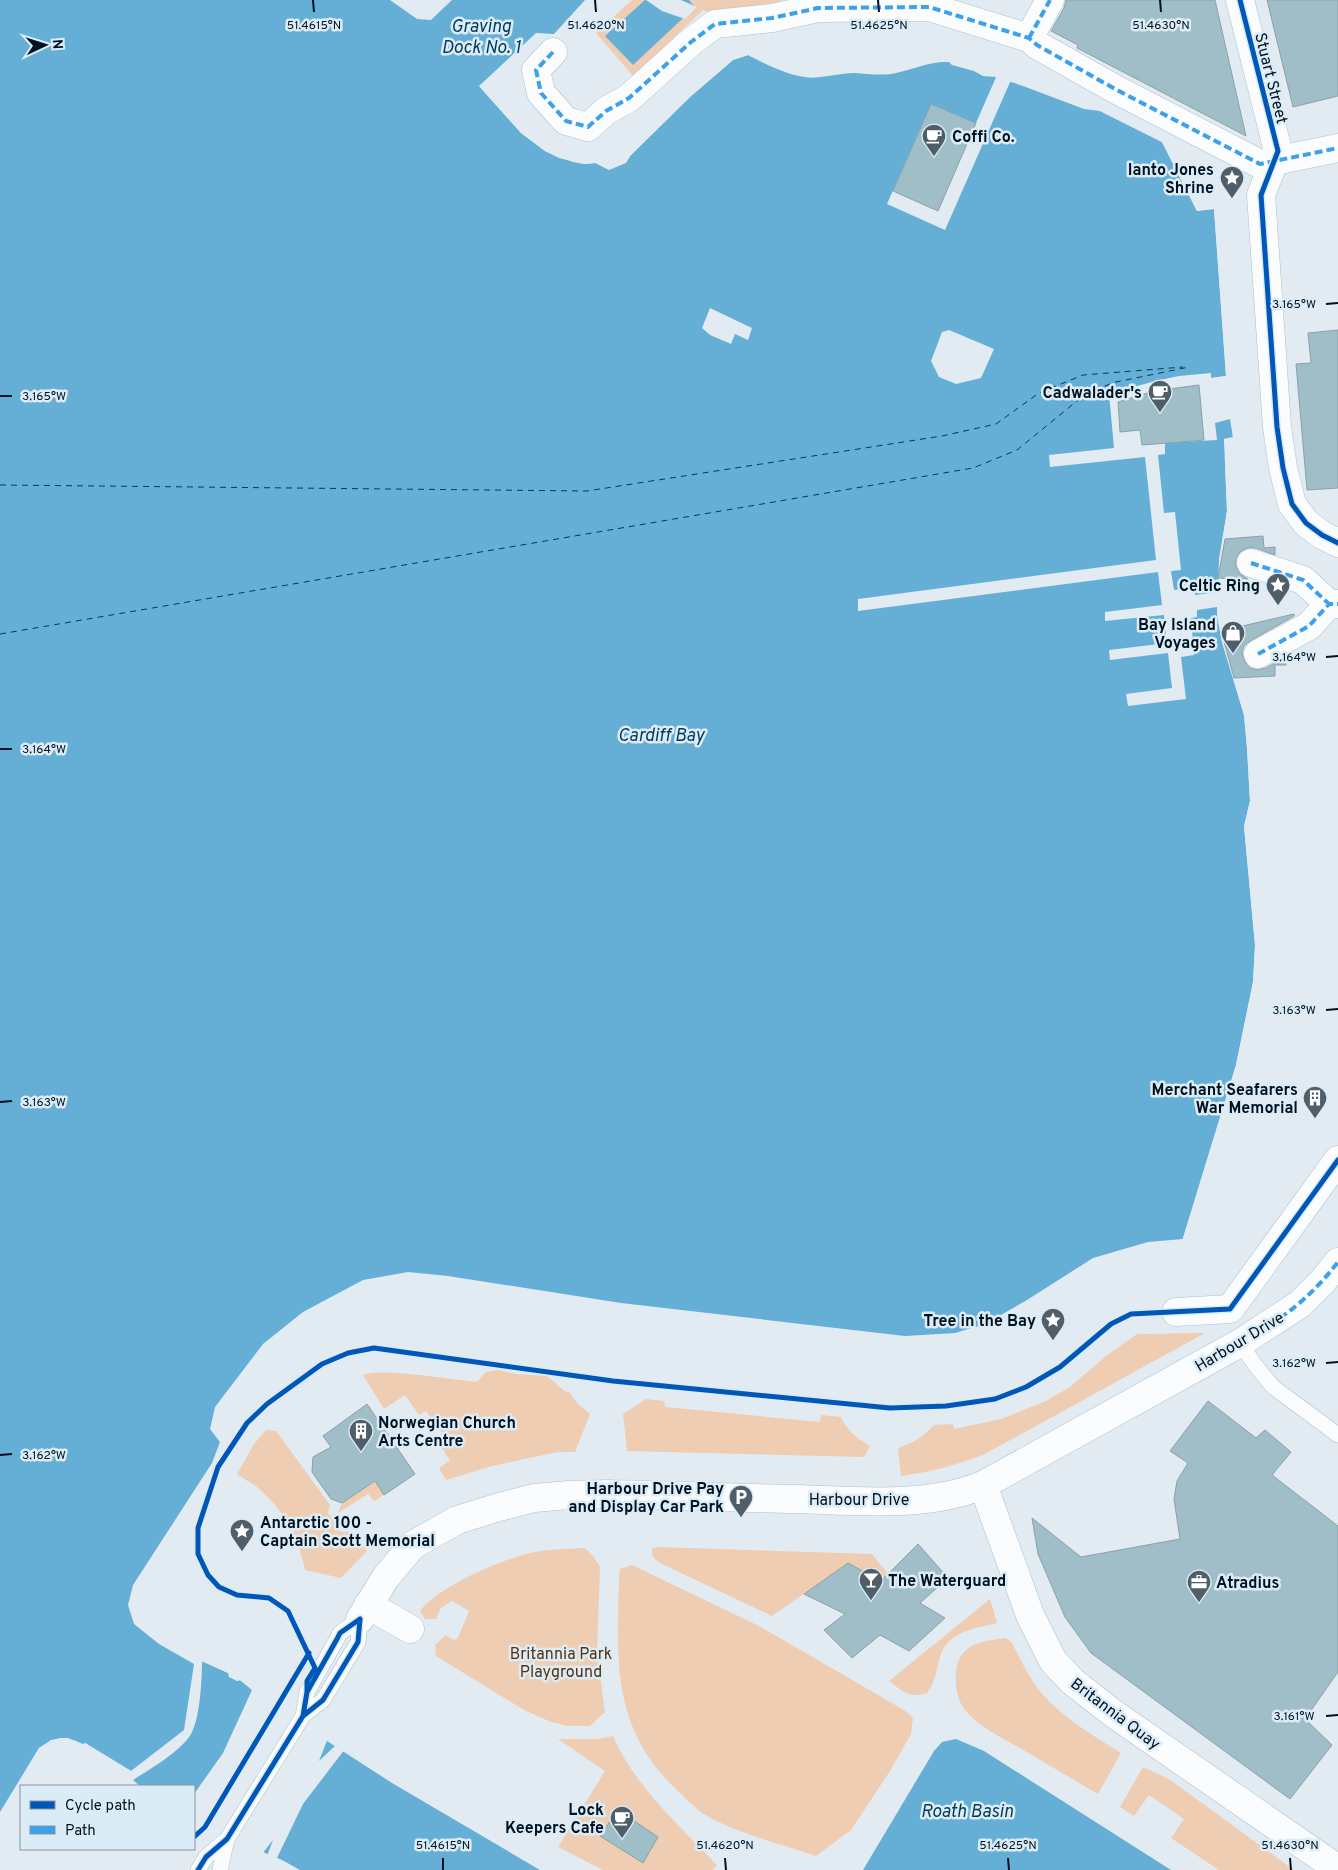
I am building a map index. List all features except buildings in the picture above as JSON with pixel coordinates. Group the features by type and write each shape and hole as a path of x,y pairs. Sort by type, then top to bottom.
{"street":[{"path":"1029,38 1050,0"},
{"name":"Stuart Street","path":"1240,0 1278,151 1261,195 1277,428 1284,468 1292,504 1306,523 1322,535 1338,543"},
{"path":"553,52 536,70 541,93 566,121 588,127 606,111 629,98 691,42 715,24 772,18 818,8 929,7 1029,38 1114,89 1260,164 1338,148"},
{"path":"1251,564 1303,580 1334,604 1309,626 1258,654"},
{"path":"1176,1312 1230,1309 1338,1160"},
{"name":"Harbour Drive","path":"364,1612 386,1577 413,1545 458,1520 500,1506 534,1498 611,1494 888,1501 944,1498 983,1485 1240,1343 1300,1304 1322,1282 1338,1262"},
{"name":"Britannia Quay","path":"983,1485 1030,1615 1053,1661 1073,1682 1114,1714 1338,1869"},
{"path":"364,1612 410,1628"}],"lane":[{"path":"1240,1343 1255,1366 1273,1387 1338,1436"},
{"name":"Harbour Drive","path":"227,1839 303,1716 323,1700 350,1656 358,1642 364,1612"},
{"path":"198,1870 206,1858 227,1839"},
{"path":"220,1870 227,1839"}],"green space":[{"path":"632,0 782,0 771,6 711,13 703,10 633,76 596,33"},
{"path":"1205,1333 985,1454 943,1468 901,1476 898,1448 917,1439 934,1425 953,1424 954,1429 1001,1419 1046,1401 1070,1387 1106,1356 1137,1334"},
{"path":"498,1370 516,1374 547,1376 566,1392 569,1392 578,1404 590,1414 575,1452 558,1452 492,1466 446,1480 439,1468 450,1460 435,1438 442,1433 426,1411 419,1415 405,1395 384,1409 363,1375 384,1372 477,1382 486,1372"},
{"path":"646,1399 664,1401 665,1407 820,1422 821,1415 841,1417 853,1434 870,1446 864,1457 627,1451 623,1414"},
{"path":"266,1430 276,1431 330,1505 328,1513 341,1532 351,1532 367,1551 341,1578 305,1570 294,1535 282,1514 257,1487 237,1474 254,1444"},
{"path":"375,1481 384,1495 374,1501 368,1494 338,1513 342,1503"},
{"path":"657,1547 872,1554 888,1574 881,1581 848,1563 772,1616 660,1563 652,1554 652,1549"},
{"name":"Britannia Park Playground","path":"585,1548 600,1567 597,1651 605,1712 590,1726 568,1726 551,1722 524,1710 436,1656 435,1645 446,1635 454,1640 458,1638 469,1611 452,1601 441,1608 436,1619 425,1619 420,1611 442,1592 473,1574 522,1555 547,1550"},
{"path":"632,1565 759,1626 904,1710 913,1718 911,1734 890,1771 851,1830 816,1856 747,1834 721,1823 696,1808 655,1766 640,1742 629,1717 622,1692 618,1637 619,1578 620,1569"},
{"path":"990,1599 997,1623 963,1632 949,1642 940,1657 934,1680 927,1693 916,1695 906,1693 889,1681"},
{"path":"1006,1638 1012,1643 1031,1679 1057,1709 1077,1725 1121,1753 1098,1794 990,1731 970,1716 962,1705 956,1683 956,1671 960,1658 964,1652 976,1644"},
{"path":"613,1736 622,1755 646,1789 717,1865 712,1870 603,1870 558,1847 605,1771 558,1739 597,1739"},
{"path":"1143,1767 1169,1779 1294,1870 1219,1870 1171,1838 1184,1819 1149,1795 1134,1816 1120,1807"}],"water":[{"name":"Cardiff Bay","path":"0,0 390,0 417,19 431,20 452,0 585,0 554,34 536,33 479,86 521,133 545,151 573,162 595,163 609,170 626,163 631,155 690,97 733,60 748,55 783,71 811,78 851,73 892,74 929,64 949,62 952,65 974,71 983,76 996,77 1084,109 1100,111 1162,142 1197,211 1214,209 1226,376 1211,378 1212,385 1227,383 1233,438 1224,439 1227,511 1219,560 1217,616 1222,642 1244,715 1250,801 1244,826 1255,945 1253,982 1236,1065 1183,1239 1148,1242 1093,1258 985,1324 955,1333 905,1336 621,1303 448,1276 408,1272 363,1280 303,1312 263,1344 215,1407 210,1429 220,1442 212,1463 133,1585 128,1605 134,1624 159,1644 194,1664 184,1730 131,1771 85,1743 83,1745 76,1741 61,1738 39,1748 0,1812"},
{"path":"645,0 689,0 695,7 633,65 605,36"},
{"path":"202,1661 228,1673 237,1681 240,1680 257,1693 259,1702 265,1706 327,1741 392,1783 540,1870 300,1870 263,1852 195,1810 195,1785 139,1785 133,1780 156,1766 180,1747 191,1734 197,1719"},
{"name":"Roath Basin","path":"956,1739 984,1751 1171,1870 863,1870 934,1751 942,1742"}],"pier":[{"path":"646,0 681,0 697,7 685,19 662,11"},
{"path":"748,53 774,65 775,68 748,55 733,60 690,97 631,155 629,153 688,95 731,58"},
{"name":"Coffi Co.","path":"997,75 1011,80 945,230 887,204 931,104 976,123"},
{"path":"479,86 483,87 523,131 546,149 584,162 597,162 584,164 559,158 545,151 521,133"},
{"path":"1101,108 1163,139 1199,208 1214,207 1216,209 1229,376 1214,380 1214,382 1227,380 1229,382 1235,438 1234,440 1227,441 1224,446 1224,439 1233,437 1230,419 1215,423 1217,440 1165,443 1165,454 1158,455 1164,513 1175,512 1181,570 1171,571 1174,590 1195,588 1195,595 1219,592 1219,560 1227,511 1225,454 1229,511 1223,552 1220,615 1233,678 1246,715 1253,801 1247,826 1257,946 1256,982 1238,1065 1185,1240 1182,1241 1236,1065 1253,982 1255,945 1244,826 1250,801 1244,715 1222,642 1217,607 1197,610 1197,617 1191,618 1194,655 1181,657 1186,699 1128,706 1126,694 1172,688 1168,653 1110,660 1109,650 1167,643 1164,615 1105,621 1105,612 1162,605 1158,572 858,611 858,599 1156,560 1145,457 1050,467 1049,455 1114,448 1109,394 1179,376 1211,373 1211,378 1226,376 1214,209 1197,211 1162,142 1096,109"},
{"path":"710,308 752,328 748,340 735,334 731,344 710,335 702,328"},
{"path":"949,330 994,349 981,378 956,384 939,377 931,361 942,332"},
{"path":"201,1658 229,1671 237,1679 242,1678 259,1691 261,1701 328,1738 319,1761 337,1744 345,1749 303,1804 276,1860 267,1856 273,1840 262,1854 195,1812 195,1793 223,1753 252,1690 240,1680 237,1681 229,1677 228,1673 199,1660"},
{"path":"61,1738 85,1743 131,1771 127,1772 85,1746 82,1747 68,1740 52,1742 45,1746 36,1756 0,1815 39,1748 51,1740"}],"ferry route":[{"path":"0,485 587,491 942,436 996,424 1039,393 1083,375 1183,367"},
{"path":"0,634 973,468 1017,450 1088,392 1116,382 1189,367"}],"marked path":[{"path":"1029,38 1050,0"},
{"path":"553,52 536,70 541,93 566,121 588,127 606,111 629,98 691,42 715,24 772,18 818,8 929,7 1029,38 1037,45 1115,89 1260,164 1338,148"},
{"path":"1251,563 1303,580 1329,604"},
{"path":"1258,654 1309,626 1329,604 1338,604"},
{"path":"1280,1318 1311,1292 1338,1262"}],"cycle path":[{"path":"1240,0 1278,151 1261,195 1277,427 1283,468 1292,504 1306,523 1322,535 1338,543"},
{"path":"307,1692 307,1681 315,1668 288,1611 269,1598 237,1595 219,1587 208,1575 198,1554 198,1528 218,1467 247,1423 267,1404 322,1364 348,1353 374,1348 613,1381 890,1408 946,1406 995,1399 1026,1387 1060,1367 1111,1324 1131,1314 1230,1309 1338,1160"},
{"path":"303,1716 307,1692 340,1633 360,1619"},
{"path":"198,1870 206,1857 227,1839 303,1716 323,1700 358,1642 360,1619"},
{"path":"195,1836 205,1827 309,1653"}],"place":[{"name":"Coffi Co.","path":"934,157"},
{"name":"Ianto Jones Shrine","path":"1232,199"},
{"name":"Cadwalader's","path":"1160,413"},
{"name":"Celtic Ring","path":"1278,606"},
{"name":"Bay Island Voyages","path":"1233,654"},
{"name":"Merchant Seafarers War Memorial","path":"1315,1119"},
{"name":"Tree in the Bay","path":"1053,1341"},
{"name":"Norwegian Church Arts Centre","path":"361,1452"},
{"name":"Harbour Drive Pay and Display Car Park","path":"741,1518"},
{"name":"Antarctic 100 - Captain Scott Memorial","path":"242,1552"},
{"name":"The Waterguard","path":"871,1601"},
{"name":"Atradius","path":"1199,1603"},
{"name":"Lock Keepers Cafe","path":"622,1839"}],"water label":[{"name":"Graving Dock No. 1","path":"481,36"}]}
